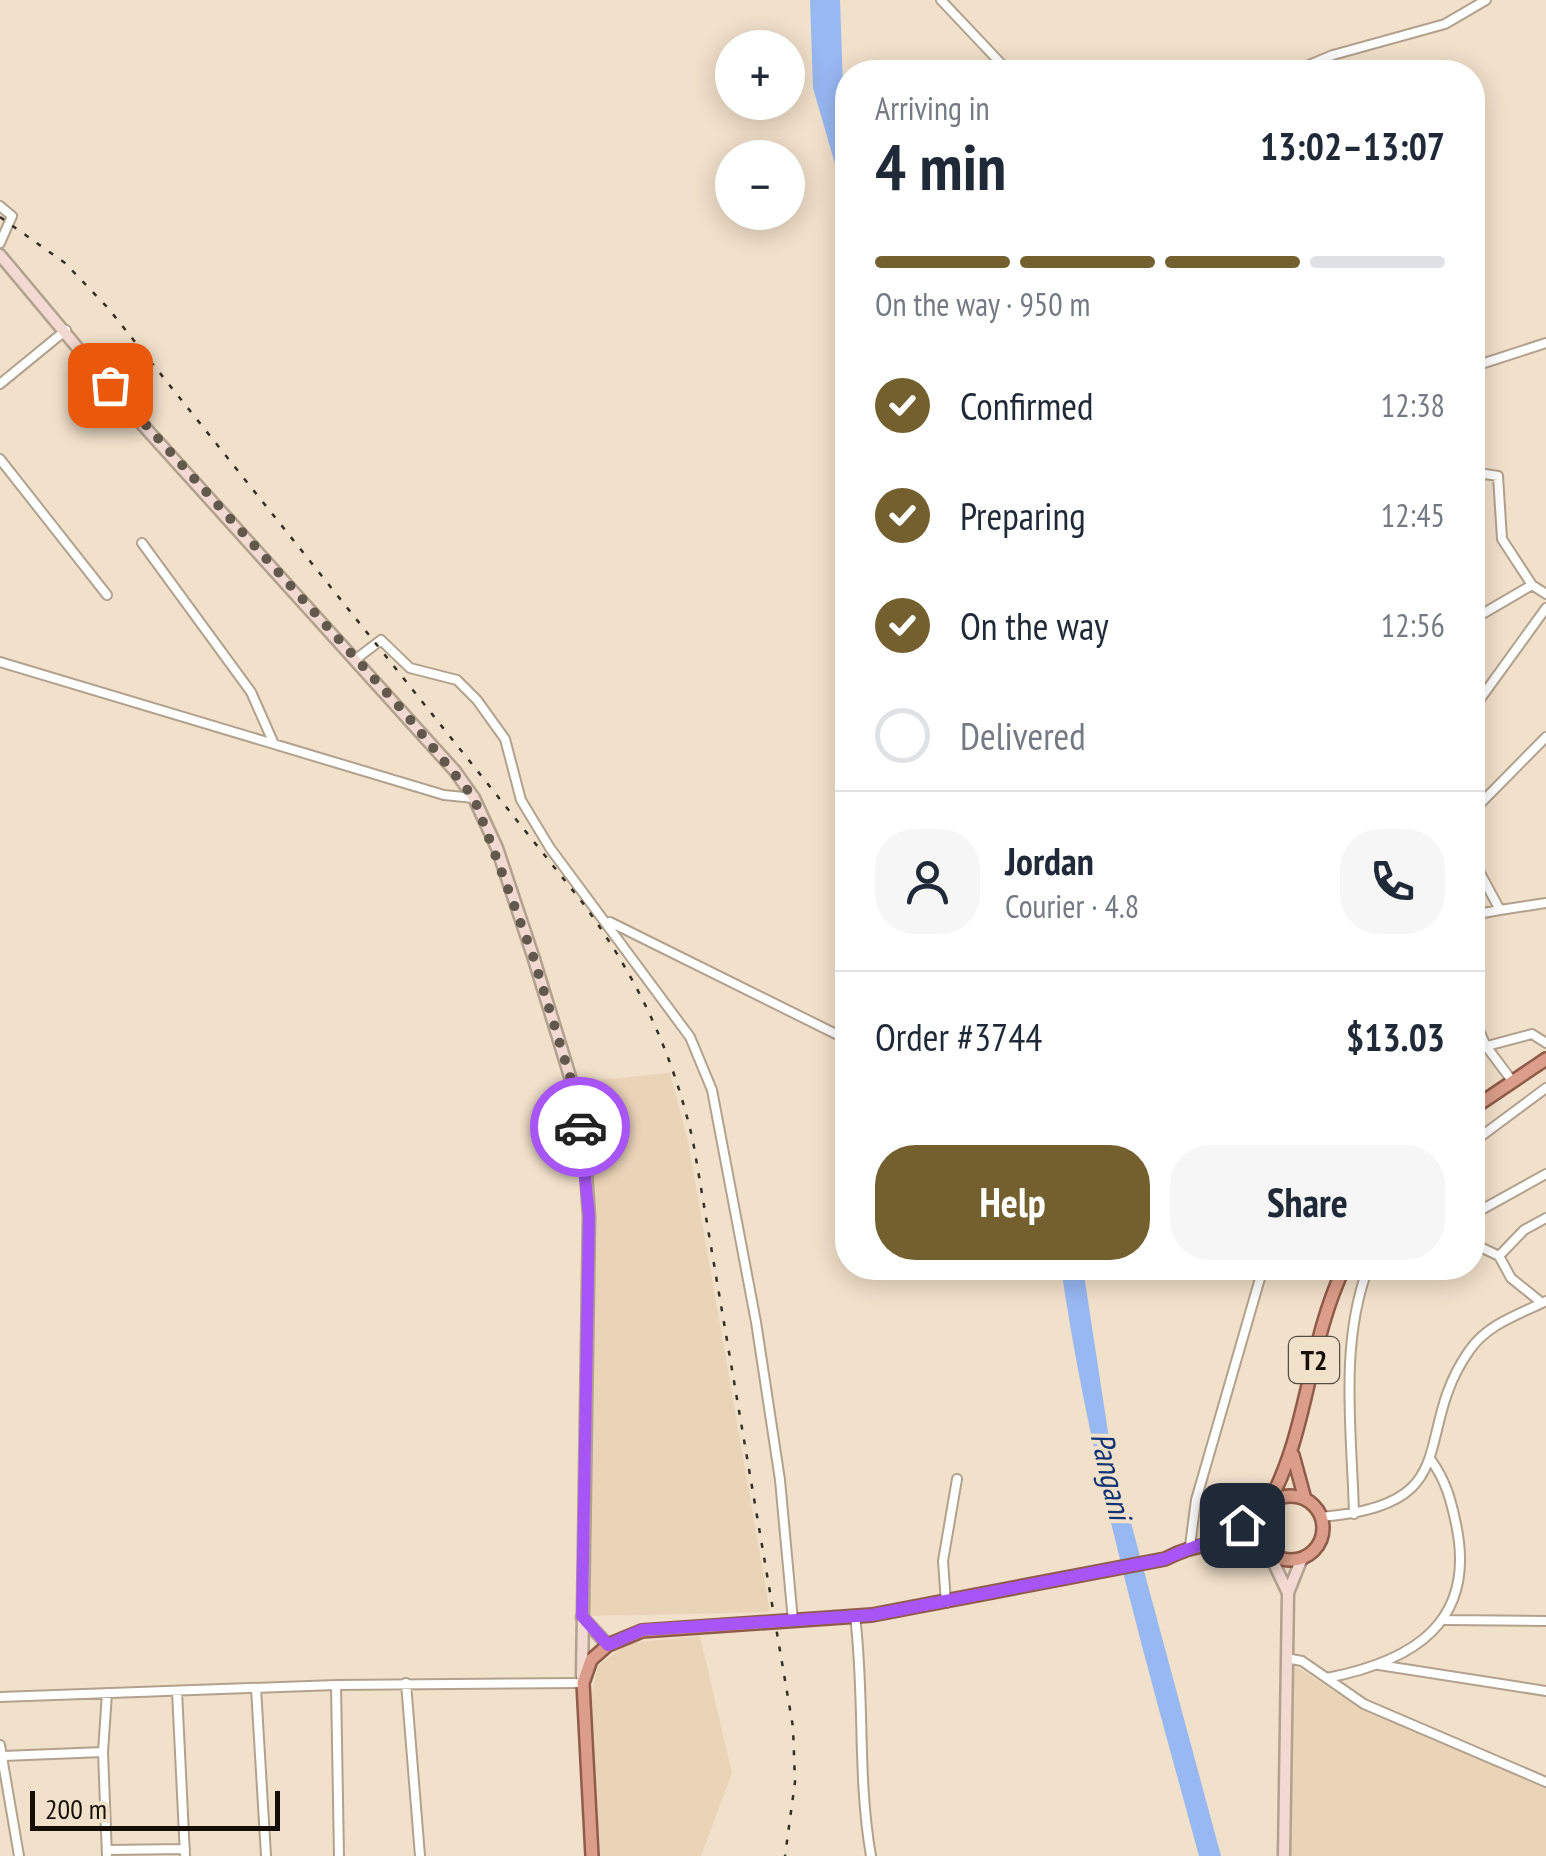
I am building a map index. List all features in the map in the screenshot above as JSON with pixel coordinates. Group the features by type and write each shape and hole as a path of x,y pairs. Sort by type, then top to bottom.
{"highway":[{"path":"1485,1100 1546,1059"},
{"name":"T2","path":"1264,1510 1294,1454 1317,1348 1340,1280"},
{"name":"T2","path":"1294,1454 1305,1499 1321,1517"},
{"path":"1214,1542 1285,1496 1305,1499"},
{"path":"1264,1510 1258,1531 1266,1549"},
{"path":"592,1856 582,1683 590,1660 608,1645 642,1630 855,1616 946,1604 1165,1559 1190,1546 1214,1542 1266,1549 1290,1560 1302,1558 1320,1542 1321,1517"}],"main road":[{"path":"0,255 132,413 356,660 474,798 496,848 572,1083 585,1158 589,1216 582,1683"},
{"path":"1266,1549 1288,1593"},
{"path":"1284,1856 1288,1593 1302,1558"},
{"path":"582,1616 608,1645"}],"street":[{"path":"941,0 998,60"},
{"path":"1321,60 1446,24 1486,0"},
{"path":"0,206 12,216 0,244"},
{"path":"0,384 66,330"},
{"path":"1485,363 1546,343"},
{"path":"0,460 107,595"},
{"path":"1485,474 1498,476 1502,540 1532,584 1546,594"},
{"path":"142,543 251,692 274,744"},
{"path":"1485,612 1532,584"},
{"path":"1485,692 1546,608"},
{"path":"356,660 381,640 410,668 458,680 477,700 505,739 521,800 550,848 608,921 690,1037 712,1090 759,1340 780,1480 793,1621"},
{"path":"0,662 444,795 474,798"},
{"path":"1485,799 1546,737"},
{"path":"1485,882 1500,910"},
{"path":"1485,913 1546,903"},
{"path":"608,921 835,1034"},
{"path":"1513,1082 1486,1046 1532,1034 1546,1043"},
{"path":"1485,1134 1546,1088"},
{"path":"1485,1208 1546,1174"},
{"path":"1500,1256 1524,1230 1546,1218"},
{"path":"1485,1249 1500,1256 1511,1278 1545,1303"},
{"path":"1190,1546 1196,1500 1260,1280"},
{"path":"1354,1514 1350,1358 1354,1316 1364,1280"},
{"path":"1321,1517 1354,1514 1408,1491 1432,1460 1445,1400 1471,1348 1498,1323 1545,1303"},
{"path":"1327,1678 1379,1665 1446,1620 1456,1600 1460,1546 1448,1487 1432,1460"},
{"path":"946,1604 943,1561 957,1480"},
{"path":"855,1616 862,1677 859,1754 871,1856"},
{"path":"1446,1620 1546,1622"},
{"path":"1286,1658 1302,1662 1364,1704 1546,1782"},
{"path":"1379,1665 1546,1691"},
{"path":"0,1697 336,1685 582,1683"},
{"path":"406,1684 420,1856"},
{"path":"336,1685 339,1856"},
{"path":"256,1688 266,1856"},
{"path":"107,1693 107,1853 185,1852 177,1691"},
{"path":"0,1744 19,1856"},
{"path":"2,1756 104,1752"}],"shaded area":[{"path":"670,1073 688,1141 770,1612 588,1616 595,1216 578,1082"},
{"path":"700,1636 732,1773 701,1856 600,1856 591,1697 598,1665 629,1643"},
{"path":"1292,1664 1362,1709 1546,1788 1546,1856 1290,1856"}],"water":[{"path":"810,0 840,0 842,60 835,60 835,164 813,88"},
{"name":"Pangani","path":"1063,1280 1085,1280 1110,1445 1221,1856 1199,1856 1121,1564"}],"railway":[{"path":"0,217 65,263 108,308 582,902 620,958 650,1016 675,1076 693,1141 793,1727 795,1782 785,1856"}],"way so far":[{"path":"110,385 404,712 474,798 496,848 533,956 572,1083 580,1127"}],"route":[{"path":"580,1127 589,1216 582,1616 608,1645 642,1630 872,1615 946,1604 1165,1559 1190,1546 1214,1542 1242,1525"}]}
